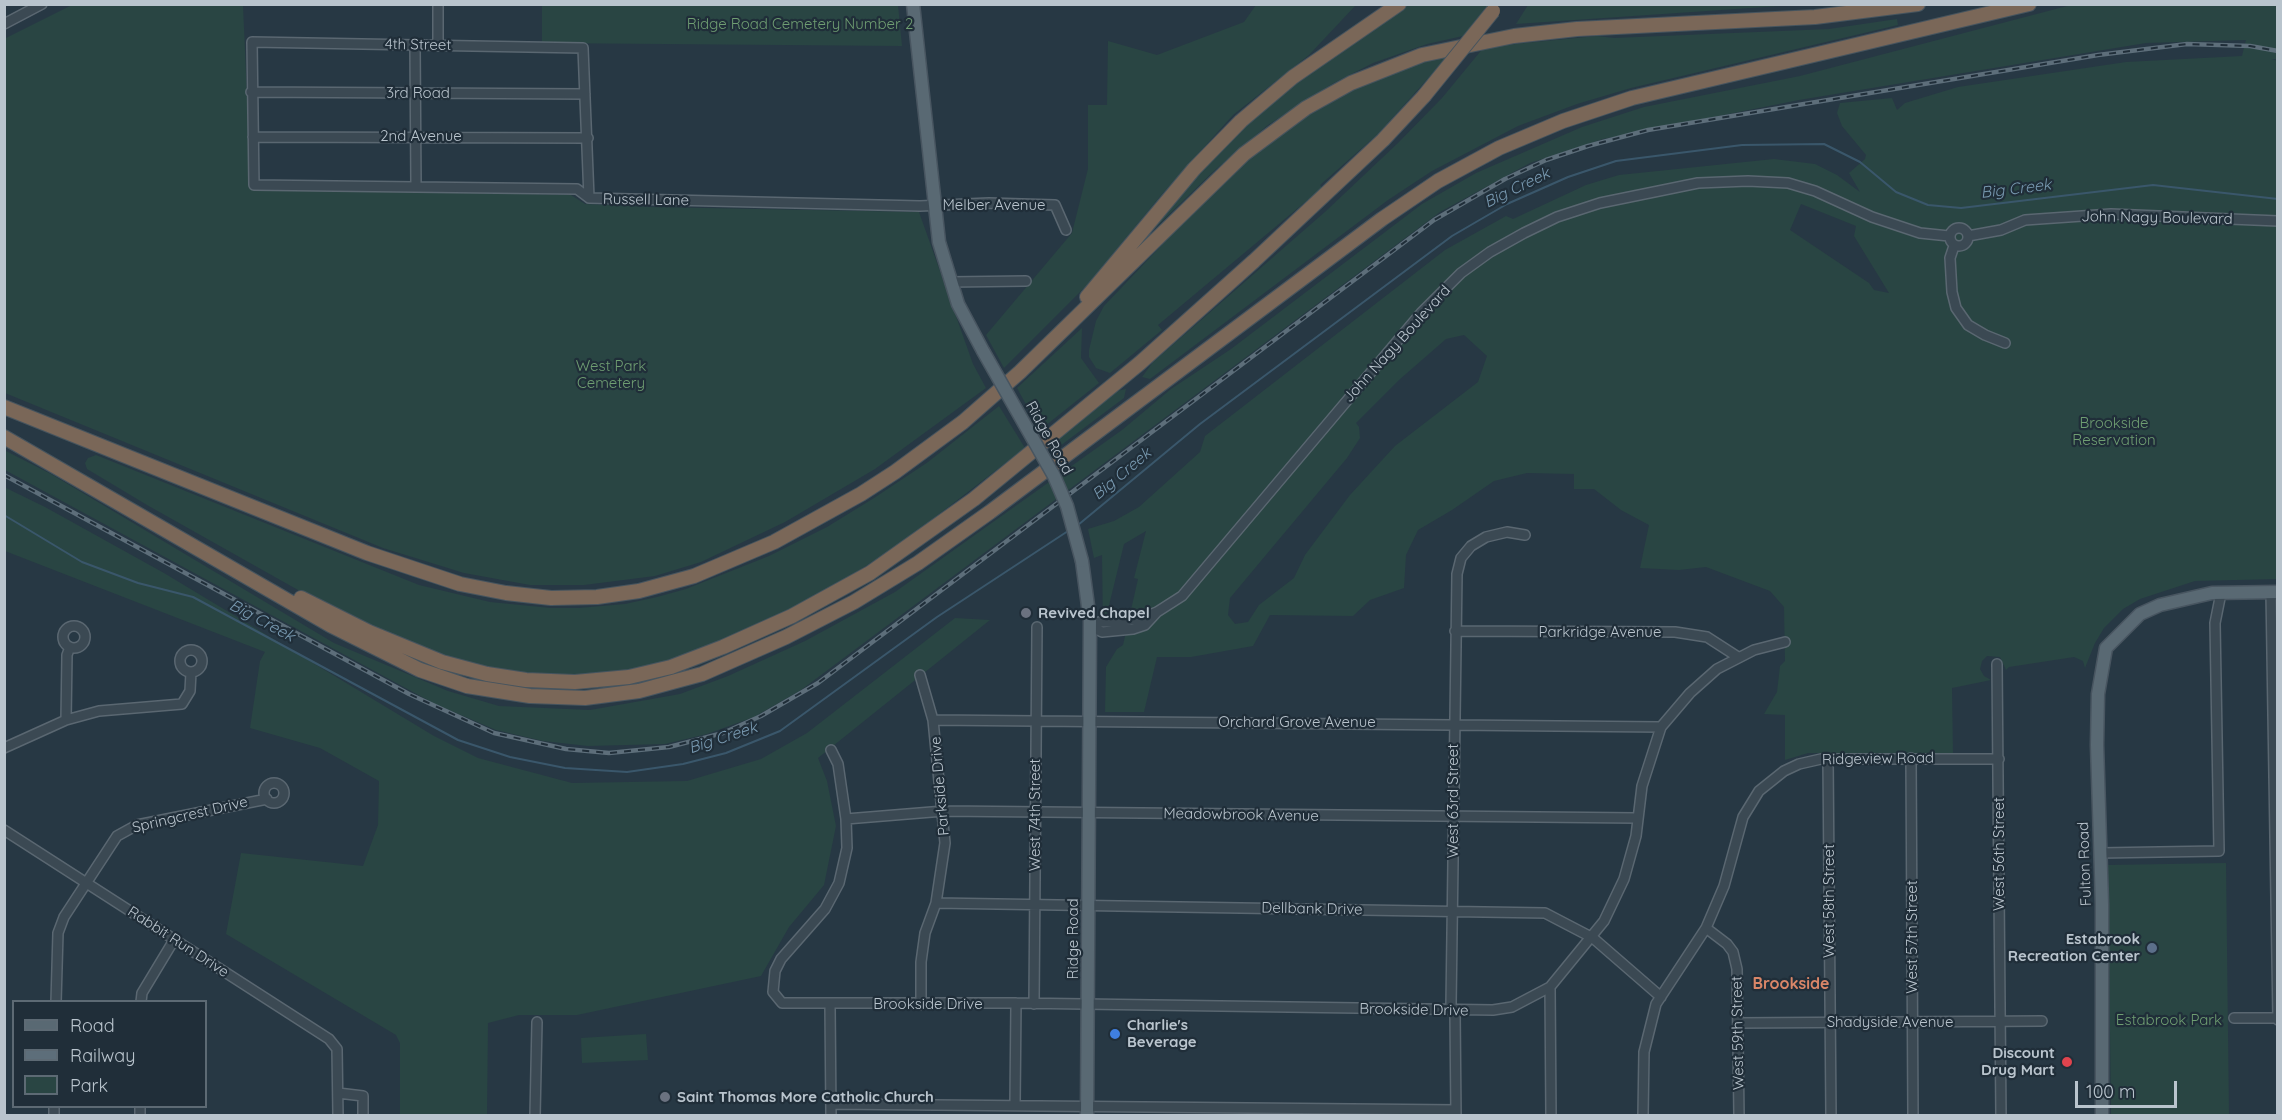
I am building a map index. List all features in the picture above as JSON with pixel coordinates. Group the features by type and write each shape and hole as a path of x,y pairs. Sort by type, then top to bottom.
{"highway":[{"path":"1020,372 1075,312 1194,169 1240,121 1293,76 1399,4"},
{"path":"4,407 366,553 436,578 506,593 573,598 622,594 666,585 719,567 774,542 852,499 895,472 963,422 1020,372 1244,154 1306,108 1374,73 1422,55 1514,36 1577,30 1815,17 1918,4"},
{"path":"4,437 378,651 454,682 512,694 567,698 630,693 682,681 739,659 818,621 918,562 990,512 1382,219 1477,159 1541,129 1632,98 2025,5"},
{"path":"181,538 369,632 466,669 526,680 575,682 628,677 688,661 757,632 830,596 897,555 974,500 1140,363 1254,261 1383,140 1424,96 1495,8"}],"main road":[{"name":"Ridge Road","path":"913,4 933,204 939,242 950,282 983,351 1054,476 1067,506 1082,561 1090,626 1087,1110"},
{"path":"2221,593 2274,592"},
{"name":"Fulton Road","path":"2102,1116 2098,693 2106,648 2140,614 2186,598 2221,593"}],"street":[{"path":"4,24 42,4"},
{"path":"438,4 438,46"},
{"name":"4th Street","path":"252,92 252,42 583,48 585,94"},
{"path":"415,46 416,186"},
{"path":"252,92 253,137"},
{"name":"3rd Road","path":"252,92 585,94"},
{"path":"585,94 590,198"},
{"name":"Russell Lane","path":"253,137 254,185 577,189 590,198 920,206 933,204"},
{"name":"2nd Avenue","path":"253,137 588,138"},
{"name":"John Nagy Boulevard","path":"1090,626 1099,622 1117,622 1157,612 1182,596 1421,313 1461,273 1490,252 1557,218 1610,201 1698,183 1748,181 1788,183 1815,191 1872,218 1920,233 1949,236 1952,231 1960,228 1968,236"},
{"name":"Melber Avenue","path":"933,204 1055,205 1066,230"},
{"name":"John Nagy Boulevard","path":"1968,236 2001,230 2025,220 2111,214 2277,221"},
{"path":"1949,236 1954,246 1950,258 1952,291 1956,308 1968,325 1984,335 2005,342"},
{"name":"John Nagy Boulevard","path":"1954,246 1963,246 1968,236"},
{"path":"950,282 1026,281"},
{"name":"West 63rd Street","path":"1456,1113 1455,1012 1451,1006 1453,723 1457,574 1461,558 1471,546 1486,537 1507,532 1525,535"},
{"path":"2234,1018 2277,1019 2274,592"},
{"path":"2100,853 2218,851 2216,623 2221,593"},
{"name":"West 74th Street","path":"1034,1004 1037,627"},
{"name":"Parkridge Avenue","path":"1455,631 1675,632 1707,637 1722,644 1738,657"},
{"name":"Brookside Drive","path":"846,819 847,848 839,883 825,909 781,959 773,985 775,998 782,1003 921,1005 1016,1003 1455,1012 1512,1007 1550,987 1593,938 1608,914 1624,879 1636,836 1636,818 1642,786 1661,727 1702,682 1738,657 1785,642"},
{"path":"66,720 67,654 70,647"},
{"name":"West 56th Street","path":"1997,664 2001,1116"},
{"path":"4,748 66,720 115,708 182,704 190,691 191,672"},
{"name":"Parkside Drive","path":"920,675 933,720 944,811 945,843 936,903 926,933 921,962 921,1005"},
{"name":"Orchard Grove Avenue","path":"933,720 1453,723 1661,727"},
{"path":"831,750 838,764 846,819"},
{"name":"Ridgeview Road","path":"1643,1116 1644,1052 1656,1004 1706,928 1724,886 1737,836 1750,803 1771,780 1784,771 1805,762 1828,758 1999,759"},
{"name":"West 58th Street","path":"1828,758 1831,1116"},
{"name":"West 57th Street","path":"1911,758 1913,1116"},
{"name":"Springcrest Drive","path":"56,1000 58,933 64,917 112,842 129,828 267,800"},
{"name":"Meadowbrook Avenue","path":"846,819 944,811 1636,818"},
{"name":"Rabbit Run Drive","path":"4,830 329,1039 337,1049 338,1093"},
{"name":"Dellbank Drive","path":"936,903 1545,913 1593,938 1660,997"},
{"name":"West 59th Street","path":"1706,928 1720,937 1733,952 1737,969 1739,1116"},
{"path":"141,1000 142,993 174,940"},
{"path":"1550,987 1551,1116"},
{"path":"1015,1104 1016,1003"},
{"path":"830,1005 831,1116"},
{"name":"Shadyside Avenue","path":"1738,1023 2042,1021"},
{"path":"536,1116 537,1022"},
{"path":"338,1116 338,1093 363,1096 363,1116"},
{"path":"831,1104 1015,1104 1087,1110 1456,1113"}],"green space":[{"path":"1528,4 1795,5 1516,24"},
{"name":"West Park Cemetery","path":"72,5 243,5 251,188 571,195 585,204 651,207 919,212 973,364 986,388 875,469 785,522 701,562 655,576 584,585 530,585 464,573 383,548 5,393 4,39"},
{"name":"Ridge Road Cemetery Number 2","path":"542,5 898,5 902,46 542,43"},
{"path":"1256,5 1356,5 1309,55 1233,115 1163,193 1088,284 1004,368 986,335 1072,233 1088,169 1088,105 1107,105 1108,41 1157,55 1244,22"},
{"path":"1408,5 1488,5 1463,36 1427,44 1373,63 1332,84 1268,125 1215,170 1151,232 1148,231 1242,127 1290,83"},
{"name":"Brookside Reservation","path":"2071,5 2277,5 2277,59 2271,59 2278,61 2277,579 2195,581 2140,599 2123,609 2104,628 2085,668 2083,661 2074,657 2009,667 2006,670 2000,657 1987,656 1982,661 1980,669 1984,676 1991,680 1952,688 1953,754 1808,753 1785,760 1785,715 1764,714 1777,692 1780,666 1785,661 1784,607 1770,591 1706,567 1679,570 1640,568 1649,525 1621,510 1594,489 1574,489 1574,474 1527,473 1494,481 1418,530 1406,555 1404,588 1370,600 1353,616 1270,615 1253,646 1191,657 1157,657 1144,712 1105,712 1106,667 1117,649 1123,645 1138,579 1134,578 1146,531 1124,544 1103,630 1102,555 1094,558 1088,529 1114,521 1139,507 1200,452 1205,436 1445,250 1506,216 1513,219 1586,185 1619,175 1774,159 1815,164 1837,175 1860,192 1849,173 1865,159 1866,155 1842,126 1837,113 1840,103 1892,98 1897,110 1905,103 1958,87 2126,62 2242,56 2246,40 2146,43 1799,100 1603,139 1530,163 1440,212 801,690 754,717 707,734 665,744 588,746 543,741 496,730 435,704 5,470 4,450 51,474 334,643 448,691 499,706 590,710 680,694 728,676 805,641 895,592 1122,430 1171,389 1231,349 1422,204 1476,173 1582,127 1644,107 1800,76","holes":["1801,204 1856,226 1854,236 1889,293 1874,290 1869,283 1790,230","1464,335 1487,356 1478,382 1395,446 1350,495 1305,555 1294,578 1259,605 1248,622 1235,624 1228,615 1230,598 1347,458 1360,438 1359,427 1356,423 1399,380 1446,339"]},
{"path":"1897,19 1898,25 1631,88 1577,104 1518,126 1432,171 1388,200 1150,379 1142,377 1153,362 1326,211 1398,143 1442,98 1484,47 1597,36 1614,38 1829,29"},
{"path":"1449,55 1378,134 1320,185 1322,188 1158,325 1162,330 1110,373 1096,368 1089,357 1089,350 1096,321 1104,306 1220,184 1258,150 1294,124 1356,88 1420,63"},
{"path":"1082,328 1081,358 1099,383 1040,430 1017,388"},
{"path":"1126,389 1124,398 1052,452 1049,446 1117,391"},
{"path":"999,406 1025,448 899,545 828,590 770,620 673,661 621,673 568,678 498,671 456,661 383,633 298,590 147,505 87,469 85,463 88,458 96,455 419,585 490,602 551,608 579,608 625,604 657,597 686,589 769,556 827,527 874,498 928,462"},
{"path":"4,487 164,573 434,736 478,758 572,783 687,781 761,759 807,733 955,618 990,620 818,758 827,781 836,826 824,885 789,927 761,976 577,1015 519,1015 488,1023 487,1115 400,1115 400,1043 396,1035 226,934 241,853 363,866 378,825 379,781 320,748 250,728 260,661 265,652 5,551"},
{"name":"Estabrook Park","path":"2226,863 2229,1115 2111,1115 2108,865"},
{"path":"646,1034 648,1060 582,1063 581,1038"}],"waterway":[{"name":"Big Creek","path":"1078,525 1200,424 1452,236 1507,204 1568,177 1616,161 1742,145 1824,144 1860,162 1896,192 1928,205 1961,208 2153,185 2278,199"},
{"name":"Big Creek","path":"4,515 82,562 138,583 193,597 458,740 510,757 565,768 627,772 683,764 726,753 780,731 937,617 1068,531"}],"railway":[{"path":"4,475 409,694 494,733 566,749 609,753 669,747 723,733 761,716 818,683 1434,220 1505,179 1546,160 1648,130 2098,55 2187,44 2250,46 2278,51"}],"place":[{"name":"Revived Chapel","path":"1026,613"},
{"name":"Estabrook Recreation Center","path":"2152,948"},
{"name":"Charlie's Beverage","path":"1115,1034"},
{"name":"Discount Drug Mart","path":"2067,1062"},
{"name":"Saint Thomas More Catholic Church","path":"665,1097"}],"district":[{"name":"Brookside","path":"1791,984"}]}
